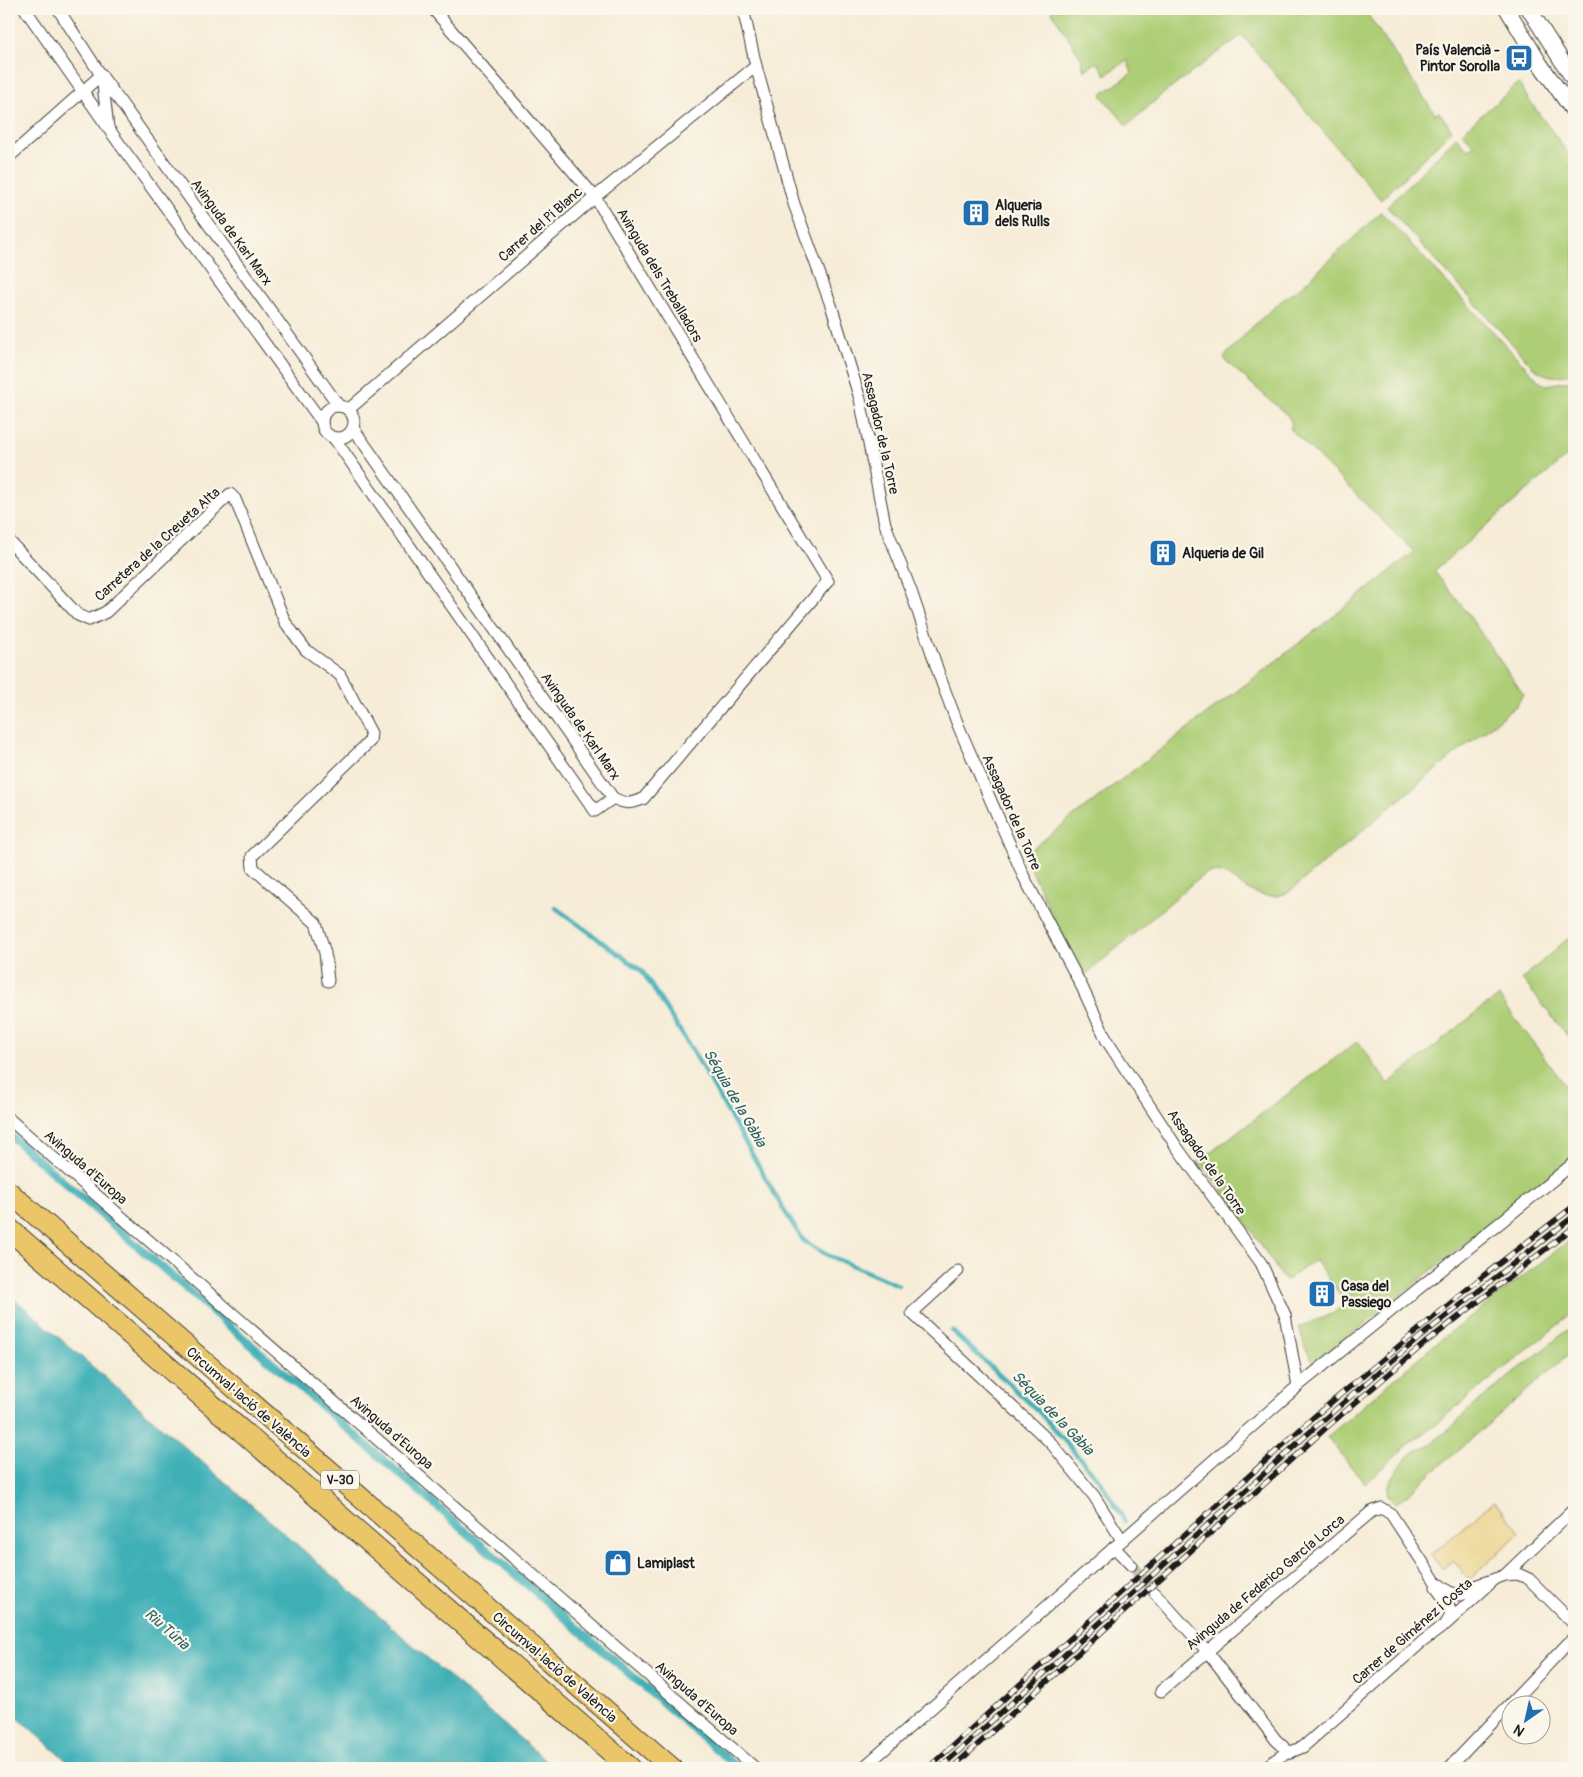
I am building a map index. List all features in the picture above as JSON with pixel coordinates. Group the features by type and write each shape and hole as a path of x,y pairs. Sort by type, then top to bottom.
{"highway":[{"name":"Circumval·lació de València","path":"9,1192 672,1768"},
{"name":"Circumval·lació de València","path":"9,1229 630,1768"}],"street":[{"name":"Avinguda de Karl Marx","path":"25,9 82,92 322,422"},
{"name":"Avinguda de Karl Marx","path":"58,9 102,75 344,408"},
{"name":"Avinguda dels Treballadors","path":"433,9 595,197 828,581 643,799 625,804 613,798"},
{"name":"Assagador de la Torre","path":"743,9 756,66 794,204 831,305 860,399 886,524 912,591 958,725 1024,877 1082,987 1107,1041 1176,1146 1261,1263 1285,1315 1298,1386"},
{"path":"1507,9 1540,64 1567,94 1574,112"},
{"path":"1529,9 1574,80"},
{"name":"Carrer del Pi Blanc","path":"344,408 595,197 756,66"},
{"name":"Avinguda de Karl Marx","path":"102,75 108,128"},
{"path":"11,151 102,75"},
{"path":"331,407 344,408 354,422 353,428 347,436 342,438 334,438 326,434 323,429 323,414 331,407"},
{"name":"Avinguda de Karl Marx","path":"334,438 595,811 613,798 353,428"},
{"name":"Carretera de la Creueta Alta","path":"9,542 78,615 89,620 106,612 230,494 235,499 285,622 306,650 340,674 371,733 370,740 252,856 253,868 316,923 325,953 328,981"},
{"name":"Avinguda d'Europa","path":"9,1120 755,1768"},
{"path":"862,1768 908,1730 1298,1386 1574,1163"},
{"path":"958,1271 912,1313 1051,1443 1094,1496 1131,1565"},
{"name":"Avinguda de Federico García Lorca","path":"1161,1691 1371,1512 1381,1508 1391,1514 1434,1581"},
{"name":"Carrer de Giménez i Costa","path":"1264,1768 1274,1760 1304,1747 1422,1642 1446,1624 1500,1577 1574,1509"},
{"path":"1434,1581 1449,1592 1460,1595 1478,1585 1500,1577 1518,1574 1529,1580 1574,1624"},
{"path":"1434,1581 1452,1613 1446,1624"},
{"path":"1156,1593 1207,1651 1276,1740 1290,1753"},
{"path":"1449,1768 1574,1637"}],"green space":[{"path":"1050,9 1364,9 1435,114 1439,112 1452,130 1381,200 1242,35 1159,97 1127,126 1101,95 1132,73 1127,60 1106,75 1097,62 1084,71 1081,58"},
{"path":"1519,83 1528,99 1574,161 1574,373 1563,375 1550,376 1535,369 1387,207 1456,137 1468,150 1474,145 1462,132"},
{"path":"1381,212 1540,382 1546,385 1574,380 1574,450 1434,571 1463,607 1523,694 1517,705 1417,785 1289,892 1275,896 1263,896 1226,875 1217,872 1208,873 1085,975 1051,913 1024,855 1414,552 1290,429 1291,422 1287,415 1227,362 1224,357 1254,325 1303,285"},
{"path":"1574,933 1574,1044 1522,979"},
{"path":"1499,997 1574,1097 1574,1156 1314,1363 1305,1348 1299,1327 1332,1314 1346,1303 1315,1260 1285,1281 1241,1215 1199,1161 1358,1041 1388,1084 1483,1007"},
{"path":"1574,1237 1574,1312 1436,1425 1407,1445 1365,1484 1327,1437 1435,1344"},
{"path":"1574,1325 1574,1350 1395,1505 1387,1493 1398,1468 1409,1455 1430,1444 1451,1428 1469,1409"}],"sand":[{"path":"1494,1501 1520,1532 1469,1580 1453,1560 1442,1569 1431,1555"}],"water":[{"name":"Riu Túria","path":"9,1294 554,1768 75,1768 9,1710"}],"waterway":[{"name":"Séquia de la Gàbia","path":"556,908 642,971 694,1053 803,1240 825,1254 898,1285"},
{"path":"9,1132 741,1768"},
{"path":"9,1137 735,1768"},
{"name":"Séquia de la Gàbia","path":"952,1331 1038,1411 1100,1481 1125,1521"}],"tunnel":[{"path":"1131,1565 1155,1593"}],"railway":[{"path":"928,1768 1316,1415 1483,1276 1574,1206"},
{"path":"940,1768 1322,1421 1420,1337 1574,1216"},
{"path":"952,1768 1327,1427 1425,1343 1574,1227"}],"place":[{"name":"País Valencià - Pintor Sorolla","path":"1519,58"},
{"name":"Alqueria dels Rulls","path":"976,213"},
{"name":"Alqueria de Gil","path":"1163,553"},
{"name":"Casa del Passiego","path":"1322,1294"},
{"name":"Lamiplast","path":"618,1563"}]}
